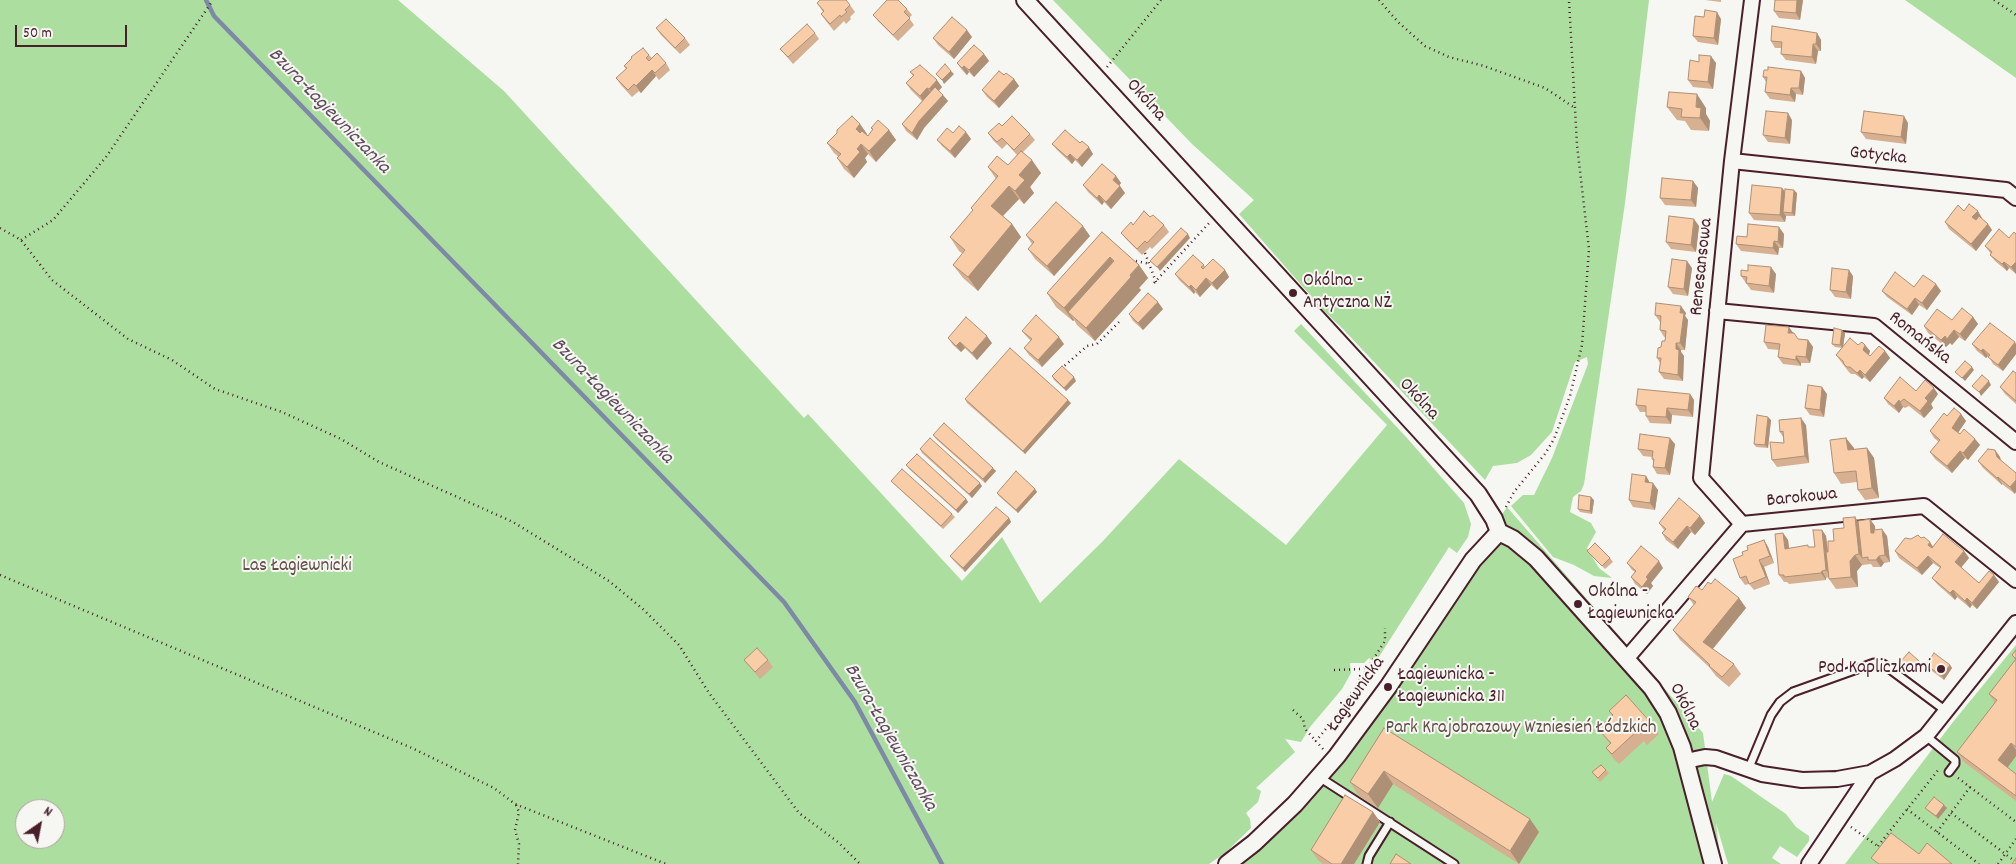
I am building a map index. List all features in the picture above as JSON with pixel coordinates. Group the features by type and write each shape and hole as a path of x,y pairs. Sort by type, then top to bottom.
{"street":[{"name":"Okólna","path":"1025,0 1478,494 1500,532 1513,539 1536,558 1627,658 1660,700 1677,733 1712,864"},
{"name":"Renesansowa","path":"1742,524 1701,478 1732,161 1752,0"},
{"name":"Gotycka","path":"1732,161 2006,190 2016,198"},
{"name":"Romańska","path":"1717,311 1874,326 2016,442"},
{"name":"Barokowa","path":"1627,658 1742,524 1924,506 2016,580"},
{"name":"Łagiewnicka","path":"1227,864 1275,824 1319,777 1358,729 1473,560 1500,532"},
{"path":"1686,761 1704,757 1716,758 1732,762 1748,770 1775,777 1802,780 1837,779 1870,773 1901,755 1926,736 2016,623"},
{"path":"1809,864 1870,773"}],"lane":[{"path":"1748,770 1771,714 1780,702 1793,692 1874,663 1883,664 1946,711"},
{"path":"1926,736 1955,760 1955,764 1949,772"},
{"path":"1319,777 1454,864"},
{"path":"1367,864 1369,856 1390,822"}],"path":[{"path":"21,240 53,220 106,157 213,0"},
{"path":"1098,79 1161,0"},
{"path":"1379,0 1398,22 1426,46 1449,57 1484,66 1545,88 1575,108"},
{"path":"1500,532 1508,501 1545,454 1554,439 1570,396 1582,345 1589,249 1575,108 1569,0"},
{"path":"1994,0 2016,16"},
{"path":"1146,253 1155,282 1211,221"},
{"path":"0,228 21,240 52,280 128,339 172,360 215,389 282,412 341,439 379,462 512,522 609,581 644,610 679,645 709,693 799,813 838,842 860,864"},
{"path":"1136,261 1150,264"},
{"path":"1056,374 1087,346 1097,344 1120,321"},
{"path":"0,575 412,748 494,788 515,804 666,864"},
{"path":"1316,741 1338,714 1369,666 1384,641 1385,628"},
{"path":"1334,670 1361,669 1369,666"},
{"path":"1294,710 1303,719 1305,729 1328,754"},
{"path":"1878,846 1940,768 1944,768 2016,822"},
{"path":"1937,832 1970,787"},
{"path":"515,804 519,812 515,830 519,844 518,864"},
{"path":"1907,809 1979,864"},
{"path":"1951,813 2016,862"},
{"path":"1852,827 1885,851"},
{"path":"1998,864 2016,839"}],"green space":[{"name":"Las Łagiewnicki","path":"0,0 398,0 504,91 804,418 808,414 962,581 1002,537 1040,603 1102,542 1179,459 1286,545 1387,425 1294,331 1301,324 1407,438 1464,503 1471,524 1468,537 1457,553 1449,547 1375,663 1369,658 1364,663 1350,663 1351,673 1342,689 1310,727 1301,742 1285,739 1295,752 1256,788 1261,791 1258,802 1246,813 1250,819 1251,828 1225,853 1209,864 0,864"},
{"path":"1053,0 1649,0 1625,203 1584,484 1581,491 1573,497 1570,512 1591,523 1596,532 1587,548 1599,568 1612,578 1594,576 1574,565 1553,557 1511,506 1523,495 1534,495 1552,458 1588,364 1587,357 1575,362 1552,432 1531,455 1517,463 1493,466 1485,480 1325,312 1239,214 1254,200 1192,144"},
{"path":"1905,0 2016,0 2016,78"},
{"name":"Park Krajobrazowy Wzniesień Łódzkich","path":"1507,507 1703,733 1712,802 1724,774 1731,776 1786,814 1796,827 1809,836 1809,841 1797,857 1780,846 1772,858 1781,864 1728,864 1716,823 1721,864 1219,864 1312,800"},
{"path":"2016,645 2016,864 1845,864 1953,722"}],"building":[{"path":"820,0 846,0 850,5 845,10 847,12 841,17 840,15 830,24 821,14 824,11 817,3"},
{"path":"887,0 898,0 907,9 904,12 910,18 893,35 873,15"},
{"path":"1775,0 1797,0 1796,13 1774,11"},
{"path":"1705,10 1717,12 1714,38 1693,36 1695,16 1704,17"},
{"path":"952,17 967,30 949,52 933,38"},
{"path":"666,19 685,38 675,48 656,28"},
{"path":"807,24 815,33 788,57 780,49"},
{"path":"1772,26 1817,33 1816,44 1813,44 1812,57 1781,54 1782,42 1771,41"},
{"path":"974,45 984,54 969,70 964,66 962,68 957,63"},
{"path":"643,48 649,55 646,58 649,61 657,53 666,63 655,73 652,70 636,86 634,84 628,90 616,78 627,68 624,66 631,57"},
{"path":"1699,55 1711,56 1708,82 1688,80 1690,60 1699,62"},
{"path":"945,64 951,71 942,80 936,74"},
{"path":"920,65 937,80 920,96 906,83 914,75 910,72"},
{"path":"1768,67 1801,71 1799,88 1791,88 1790,95 1765,92 1767,77 1763,77 1764,70 1768,70"},
{"path":"999,71 1004,75 1006,73 1014,79 994,101 982,90"},
{"path":"935,87 943,95 919,121 912,133 902,124"},
{"path":"1669,92 1697,94 1696,107 1701,108 1700,118 1681,117 1682,109 1667,107"},
{"path":"1766,111 1788,113 1785,138 1763,135"},
{"path":"1864,111 1904,116 1901,137 1861,132"},
{"path":"852,116 860,124 856,129 860,133 862,131 868,136 873,129 871,128 878,120 889,130 869,151 861,144 857,149 860,152 847,167 837,158 841,154 827,143"},
{"path":"1012,116 1030,134 1014,150 1002,138 997,142 988,133 999,123 1002,126"},
{"path":"959,126 966,132 950,151 937,140 947,128 953,133"},
{"path":"1065,130 1080,143 1082,141 1089,147 1077,160 1070,154 1067,157 1052,144"},
{"path":"1021,151 1032,160 1019,175 1025,180 1015,191 1009,186 991,206 1012,224 968,277 953,265 965,250 950,237 998,176 988,167 997,156 1008,165"},
{"path":"1102,164 1116,176 1113,180 1120,186 1106,202 1099,195 1097,198 1083,185"},
{"path":"1662,178 1693,181 1691,200 1660,198"},
{"path":"1752,185 1782,188 1780,215 1749,213"},
{"path":"1785,189 1794,190 1792,213 1783,212"},
{"path":"1056,202 1083,226 1047,266 1028,249 1034,242 1026,235"},
{"path":"1969,204 1978,211 1972,217 1976,220 1979,216 1988,224 1971,244 1945,222 1958,205 1964,211"},
{"path":"1144,211 1150,217 1153,215 1164,225 1147,243 1145,241 1137,249 1121,233 1131,222 1133,225"},
{"path":"1669,216 1694,219 1691,245 1666,242"},
{"path":"1748,224 1779,227 1778,242 1774,241 1773,248 1736,244 1737,236 1747,237"},
{"path":"1181,228 1188,234 1157,267 1150,261"},
{"path":"1999,229 2009,238 2014,232 2016,234 2016,262 2011,267 2004,262 2002,264 1990,255 1992,252 1985,246"},
{"path":"1102,232 1139,265 1130,275 1131,277 1086,328 1068,312 1114,261 1110,257 1064,308 1047,293"},
{"path":"1193,255 1204,265 1201,267 1203,269 1213,259 1225,270 1212,283 1206,278 1196,290 1191,285 1189,287 1175,274"},
{"path":"1672,259 1687,261 1684,289 1668,287"},
{"path":"1748,265 1771,267 1769,286 1746,283 1747,277 1741,276 1741,270 1748,271"},
{"path":"1832,268 1849,270 1846,292 1830,290"},
{"path":"1895,272 1914,287 1923,275 1936,284 1922,303 1915,298 1907,309 1882,291"},
{"path":"1148,293 1158,302 1138,323 1129,314"},
{"path":"1656,303 1681,306 1680,313 1684,313 1680,343 1676,343 1676,349 1679,350 1678,375 1659,372 1661,358 1657,358 1658,348 1661,347 1662,341 1665,341 1666,331 1660,330 1661,316 1655,315"},
{"path":"1962,308 1973,317 1960,334 1954,330 1947,339 1945,336 1941,340 1924,326 1937,309 1952,320"},
{"path":"1036,315 1059,337 1038,360 1024,348 1032,339 1022,331"},
{"path":"966,317 987,336 972,353 960,342 956,346 948,338"},
{"path":"1990,323 2015,342 1998,365 1988,357 1990,355 1983,349 1981,351 1972,344"},
{"path":"1766,325 1789,327 1788,333 1794,333 1798,339 1808,340 1806,357 1796,356 1796,360 1778,357 1780,344 1764,342"},
{"path":"1834,328 1842,330 1840,345 1832,344"},
{"path":"1850,338 1858,345 1862,342 1865,345 1863,350 1870,356 1879,346 1885,351 1865,375 1860,370 1857,373 1850,367 1847,367 1836,355"},
{"path":"1010,348 1068,400 1023,451 965,399"},
{"path":"1965,361 1972,367 1962,378 1955,372"},
{"path":"1062,366 1074,377 1064,388 1052,376"},
{"path":"2013,371 2016,373 2016,401 2000,387"},
{"path":"1982,375 1989,381 1979,392 1972,386"},
{"path":"1900,377 1916,391 1925,380 1934,388 1925,398 1928,401 1920,411 1904,399 1900,402 1899,400 1894,406 1884,398"},
{"path":"1808,385 1822,387 1820,410 1805,408"},
{"path":"1638,389 1690,394 1688,410 1667,408 1666,417 1646,416 1646,406 1636,405"},
{"path":"1954,408 1961,414 1952,428 1960,434 1964,429 1975,439 1963,453 1960,451 1947,466 1930,452 1940,440 1930,431 1944,413 1947,416"},
{"path":"1757,415 1768,417 1765,445 1754,444"},
{"path":"1801,418 1805,456 1772,460 1770,442 1784,443 1783,431 1780,432 1779,420"},
{"path":"944,423 993,468 983,479 933,435"},
{"path":"1640,434 1670,438 1665,468 1653,467 1653,451 1638,449"},
{"path":"930,438 980,483 969,494 920,449"},
{"path":"1846,438 1848,450 1867,448 1872,488 1858,490 1856,471 1834,473 1830,440"},
{"path":"1988,449 1995,450 1997,457 2016,473 2016,480 2010,487 1978,461"},
{"path":"917,454 966,499 956,510 906,465"},
{"path":"902,469 952,514 941,526 891,481"},
{"path":"1016,471 1035,489 1016,510 997,493"},
{"path":"1632,474 1646,476 1645,482 1653,483 1650,503 1629,500"},
{"path":"1579,495 1591,497 1590,511 1578,509"},
{"path":"1679,498 1700,516 1690,528 1687,526 1673,542 1662,533 1666,529 1659,523"},
{"path":"996,507 1009,518 963,568 950,556"},
{"path":"1855,517 1859,554 1855,555 1850,561 1851,577 1829,579 1826,552 1828,552 1828,541 1834,541 1833,529 1844,528 1843,518"},
{"path":"1870,519 1871,533 1874,533 1874,530 1882,529 1885,555 1879,556 1876,560 1868,560 1868,557 1862,558 1858,521"},
{"path":"1813,530 1822,530 1826,570 1821,573 1784,577 1784,575 1779,575 1775,534 1783,533 1785,549 1808,545 1808,547 1815,547"},
{"path":"1943,534 1964,551 1955,562 1979,583 1989,571 1994,575 1972,603 1967,598 1965,601 1953,590 1950,593 1932,578 1941,567 1928,556 1917,568 1895,551 1905,538 1911,539 1918,535 1930,542 1928,545 1932,548"},
{"path":"1764,540 1770,556 1759,560 1766,577 1749,584 1746,576 1740,578 1733,559 1743,555 1742,552 1748,550 1747,546"},
{"path":"1595,543 1610,558 1602,566 1587,551"},
{"path":"1641,546 1659,561 1646,577 1648,579 1642,587 1631,577 1636,571 1627,563"},
{"path":"1715,579 1739,598 1703,642 1734,664 1722,677 1673,630 1696,602 1688,597 1696,586 1702,590 1708,582 1711,584"},
{"path":"757,648 768,660 755,672 744,660"},
{"path":"2016,650 2016,659 2012,655"},
{"path":"1909,652 1919,661 1912,670 1901,661"},
{"path":"1934,653 1950,665 1942,676 1926,665"},
{"path":"2016,659 2016,747 2011,743 1998,760 2016,774 2016,796 1957,752 1997,700 1989,694"},
{"path":"1626,695 1652,724 1640,734 1637,731 1612,754 1606,748 1611,743 1598,729 1613,715 1609,711"},
{"path":"1384,728 1530,819 1510,851 1384,771 1368,794 1350,782"},
{"path":"1601,765 1606,770 1598,778 1592,772"},
{"path":"1345,795 1373,812 1341,864 1332,864 1311,850"},
{"path":"1934,797 1944,805 1936,816 1925,808"},
{"path":"1891,833 1919,854 1927,843 1952,864 1879,864 1871,858"},
{"path":"1396,854 1411,864 1390,864"}],"waterway":[{"name":"Bzura-Łagiewniczanka","path":"206,0 214,16 784,602 855,702 942,864"}],"place":[{"name":"Okólna - Antyczna NŻ","path":"1293,293"},
{"name":"Okólna - Łagiewnicka","path":"1578,604"},
{"name":"Pod Kapliczkami","path":"1941,669"},
{"name":"Łagiewnicka - Łagiewnicka 311","path":"1388,687"}]}
